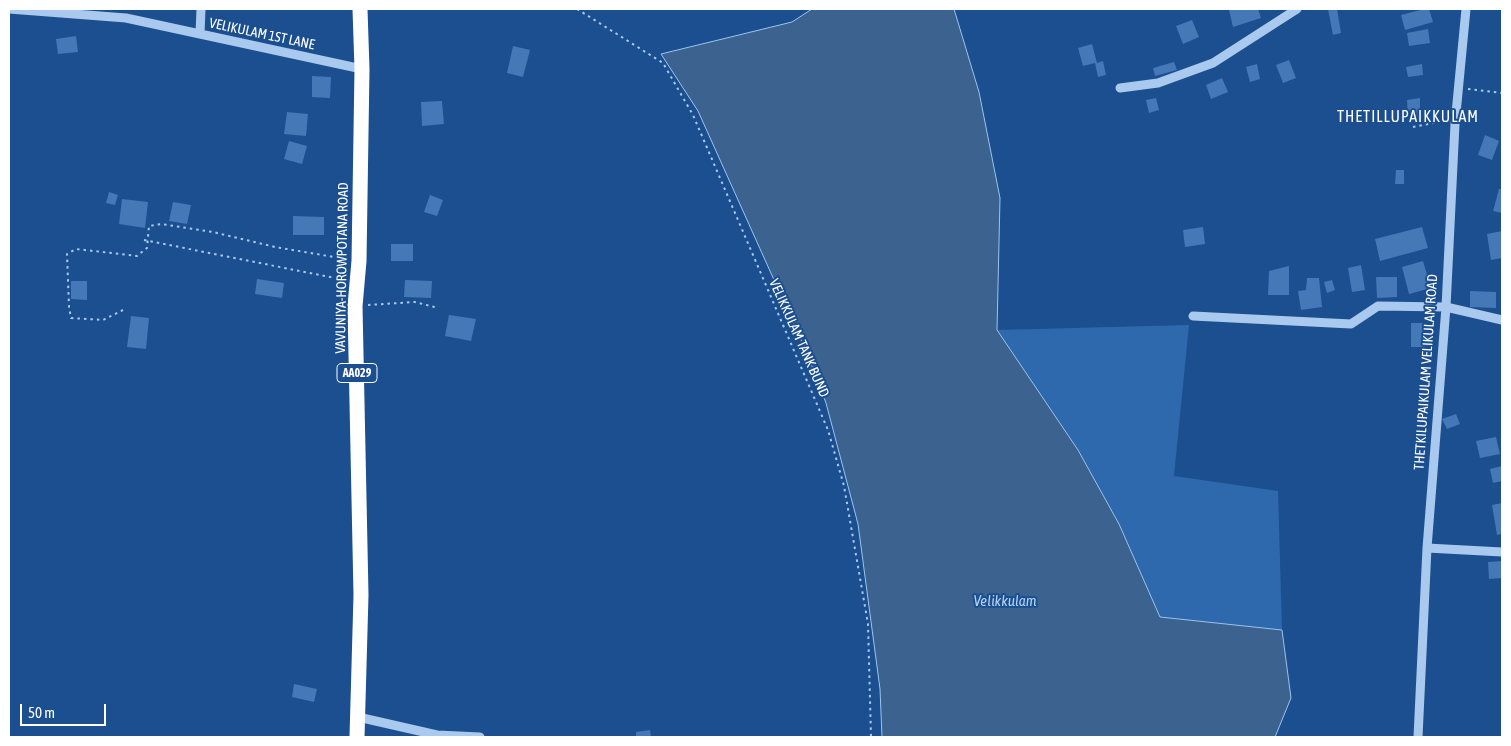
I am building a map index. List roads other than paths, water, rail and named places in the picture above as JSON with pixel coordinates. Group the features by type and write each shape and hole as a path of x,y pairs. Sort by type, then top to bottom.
{"highway":[{"name":"VAVUNIYA-HOROWPOTANA ROAD","path":"357,737 361,595 355,306 359,261 362,69 360,9"}],"street":[{"name":"VELIKULAM 1ST LANE","path":"9,9 126,18 362,69"},
{"path":"200,34 201,9"},
{"path":"1120,88 1158,83 1214,63 1297,9"},
{"name":"THETKILUPAIKULAM VELIKULAM ROAD","path":"1418,737 1427,548 1446,307 1455,124 1466,9"},
{"path":"1193,316 1350,324 1378,306 1446,307 1502,320"},
{"path":"1427,548 1502,552"},
{"path":"358,717 437,735 480,737"}],"water":[{"name":"Velikkulam","path":"812,9 954,9 979,92 1000,198 997,330 1078,450 1119,524 1160,617 1282,630 1291,698 1275,737 882,737 880,689 858,524 826,403 806,351 698,111 661,54 792,22"}],"district":[{"name":"THETILLUPAIKKULAM","path":"1408,117"}]}
